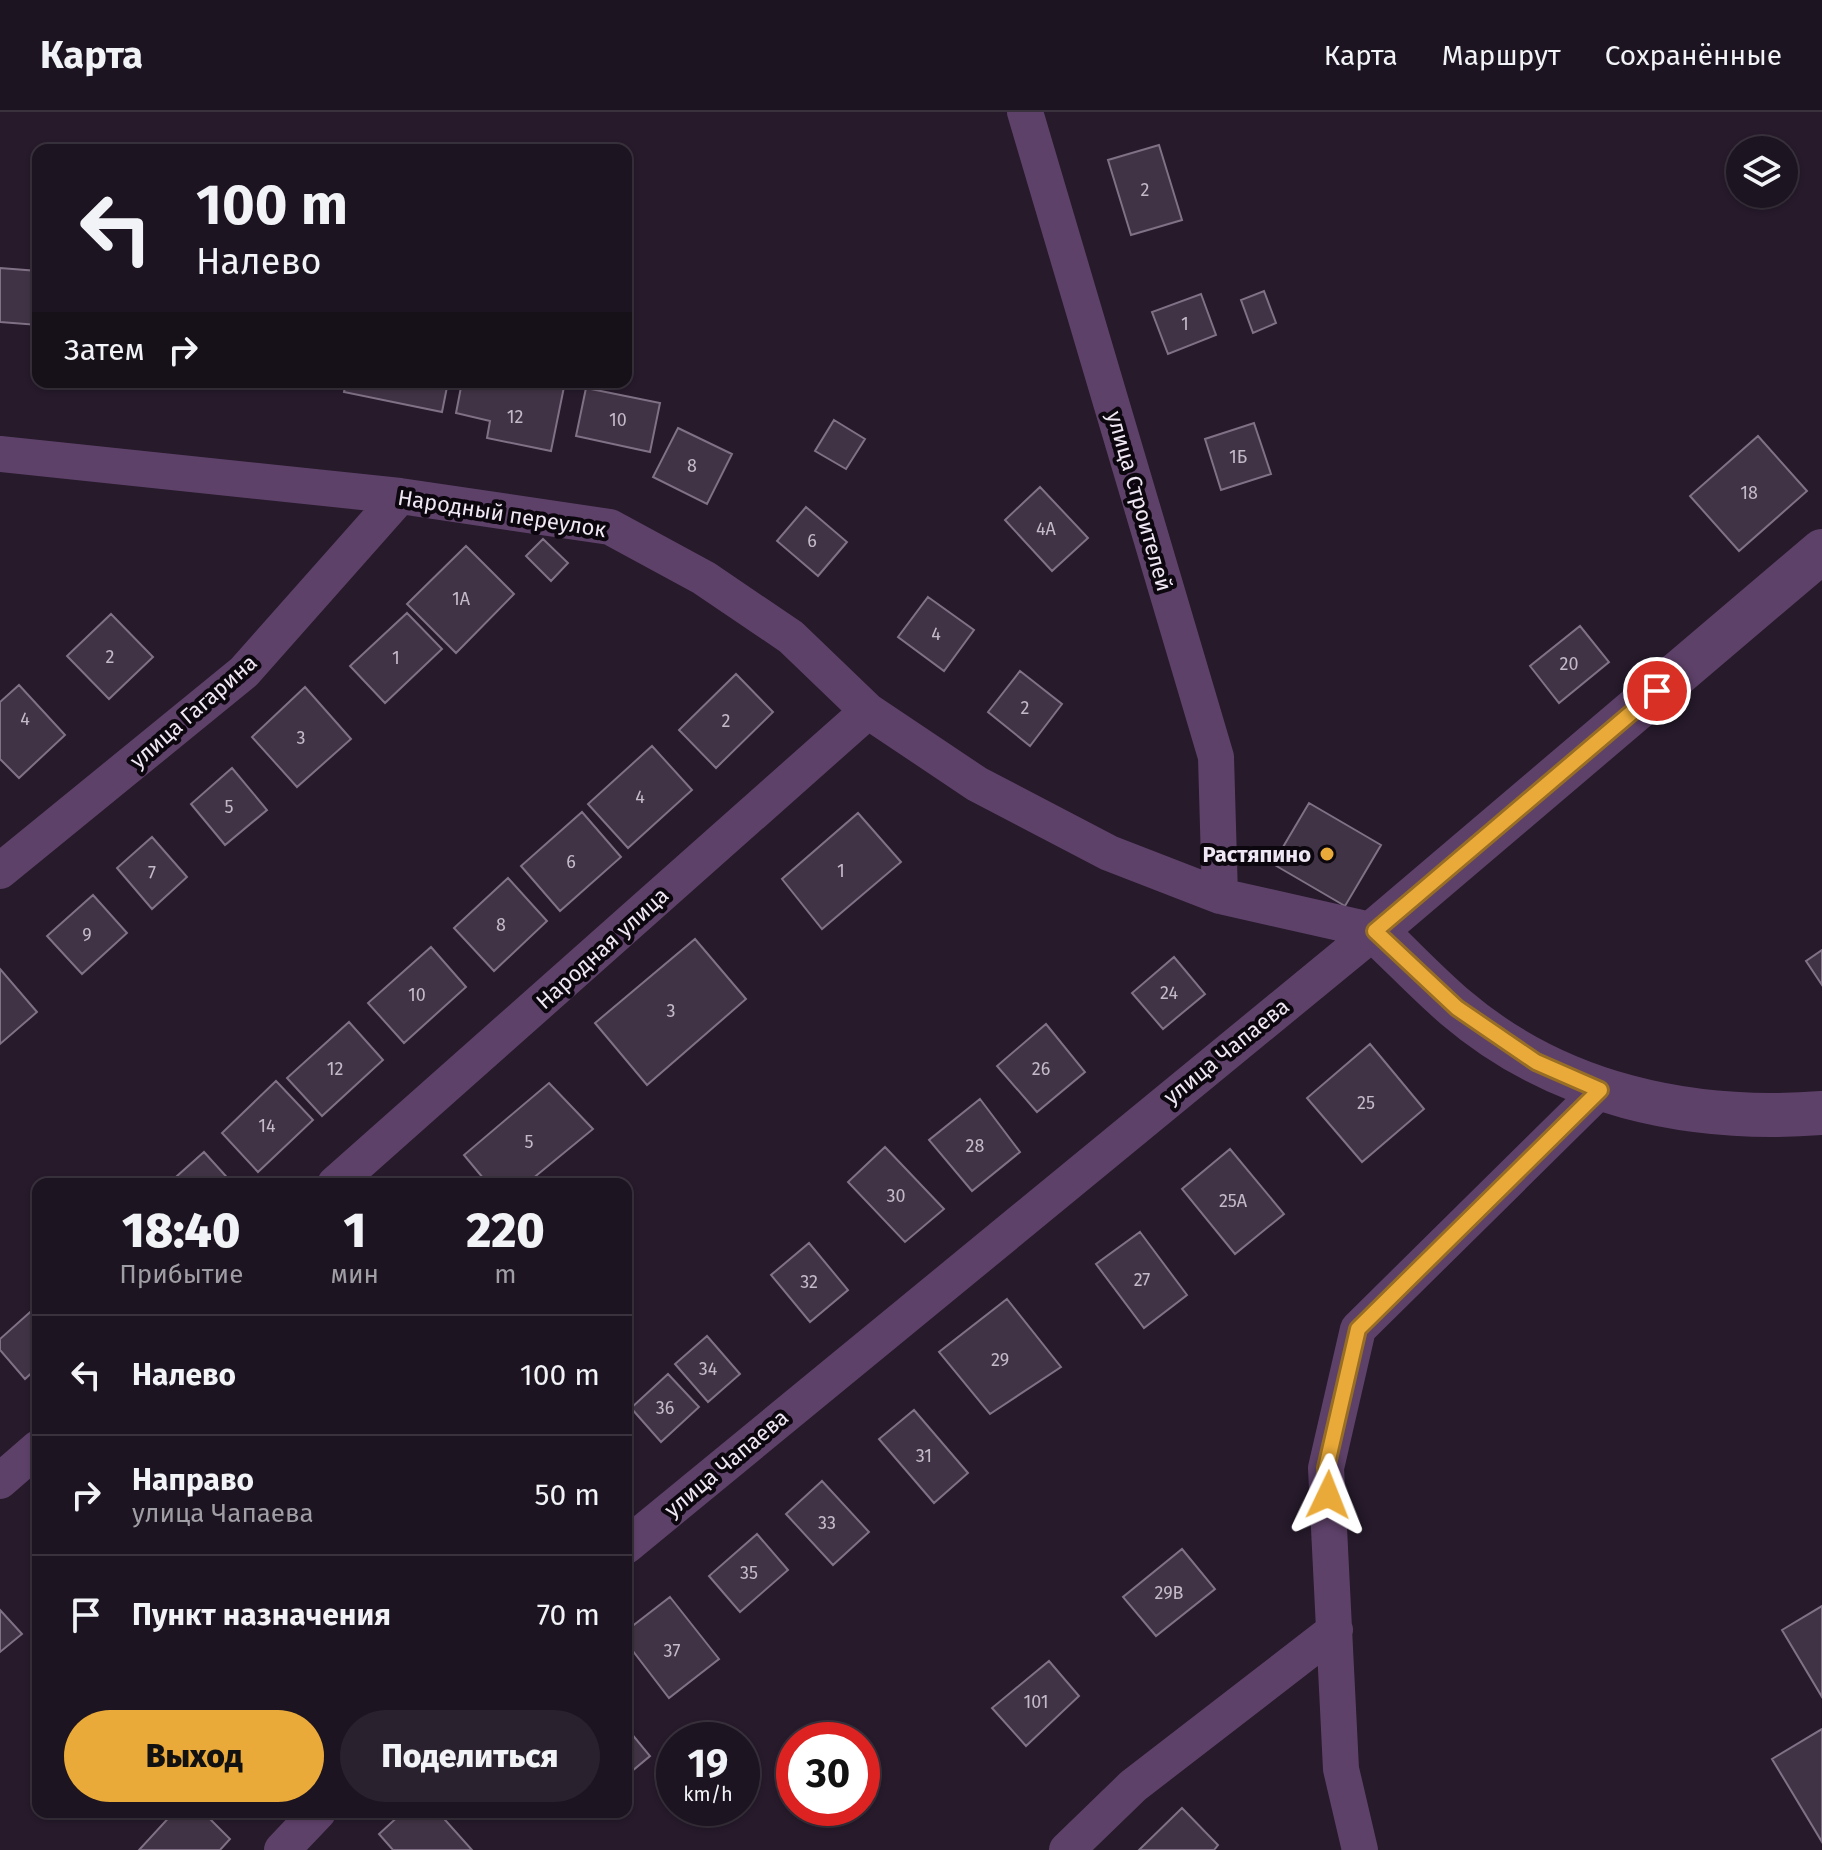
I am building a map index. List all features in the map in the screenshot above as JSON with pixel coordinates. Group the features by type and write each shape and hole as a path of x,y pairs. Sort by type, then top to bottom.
{"street":[{"name":"улица Строителей","path":"1025,112 1216,757 1220,896"},
{"name":"Народный переулок","path":"0,454 400,496 610,527 704,578 791,637 868,711 990,791 1109,853 1220,896 1375,931"},
{"name":"улица Гагарина","path":"0,871 244,672 400,496"},
{"name":"улица Чапаева","path":"632,1541 1375,931 1822,551"},
{"name":"Народная улица","path":"342,1178 868,711"},
{"path":"1375,931 1457,1008 1536,1062 1600,1090 1679,1107 1757,1118 1822,1113"},
{"path":"1360,1850 1341,1769 1326,1468 1358,1329 1600,1090"},
{"path":"0,1481 32,1453"},
{"path":"1067,1850 1133,1786 1335,1630"},
{"path":"282,1850 312,1818"}],"building":[{"path":"1159,145 1182,220 1131,235 1108,160"},
{"path":"0,268 32,271 32,325 0,322"},
{"path":"1264,291 1276,323 1253,333 1241,300"},
{"path":"1201,294 1216,335 1168,354 1152,312"},
{"path":"345,388 447,388 442,412 344,392"},
{"path":"461,388 564,388 551,451 487,438 490,421 456,413"},
{"path":"586,388 660,403 650,452 576,436"},
{"path":"834,420 865,439 846,469 815,451"},
{"path":"1254,423 1271,474 1221,490 1205,439"},
{"path":"678,428 732,454 707,504 653,477"},
{"path":"1758,436 1807,491 1739,551 1690,496"},
{"path":"1040,487 1088,538 1052,571 1005,520"},
{"path":"806,507 847,542 818,576 777,541"},
{"path":"543,539 568,563 551,581 526,556"},
{"path":"466,546 514,594 456,653 407,604"},
{"path":"928,597 974,630 944,671 898,637"},
{"path":"407,613 442,649 385,703 350,666"},
{"path":"111,614 153,657 109,699 67,656"},
{"path":"1580,626 1609,662 1559,703 1530,666"},
{"path":"1020,671 1062,704 1030,746 988,712"},
{"path":"736,674 773,712 716,768 679,730"},
{"path":"19,685 65,735 19,778 0,759 0,702"},
{"path":"305,687 351,739 297,787 252,737"},
{"path":"652,746 692,790 628,848 588,804"},
{"path":"232,768 267,810 225,845 191,804"},
{"name":"Растяпино","path":"1309,803 1381,845 1345,906 1273,864"},
{"path":"582,812 621,857 560,911 521,866"},
{"path":"858,813 901,862 822,929 782,879"},
{"path":"152,837 187,877 152,909 117,868"},
{"path":"508,878 547,921 494,971 454,928"},
{"path":"93,895 127,933 82,974 47,936"},
{"path":"695,939 746,999 647,1085 595,1023"},
{"path":"431,947 466,987 404,1043 368,1003"},
{"path":"1822,950 1822,985 1806,961"},
{"path":"1174,957 1205,994 1163,1029 1132,993"},
{"path":"0,969 37,1012 0,1044"},
{"path":"349,1022 383,1060 322,1116 287,1078"},
{"path":"1046,1024 1085,1072 1037,1112 997,1066"},
{"path":"1370,1044 1424,1109 1362,1162 1307,1098"},
{"path":"276,1081 313,1120 258,1172 222,1133"},
{"path":"549,1083 593,1129 533,1178 483,1178 464,1155"},
{"path":"980,1099 1020,1152 972,1191 929,1140"},
{"path":"885,1147 944,1209 905,1242 848,1182"},
{"path":"1230,1149 1284,1214 1235,1254 1182,1189"},
{"path":"204,1152 228,1178 175,1178"},
{"path":"1140,1232 1187,1295 1144,1328 1096,1264"},
{"path":"809,1243 848,1290 810,1322 771,1275"},
{"path":"1007,1299 1061,1367 990,1414 939,1352"},
{"path":"32,1310 32,1373 25,1379 0,1350 0,1339"},
{"path":"707,1336 740,1374 708,1402 675,1364"},
{"path":"668,1374 699,1407 661,1442 632,1407"},
{"path":"914,1410 968,1473 934,1503 879,1439"},
{"path":"822,1481 869,1532 833,1565 786,1514"},
{"path":"757,1534 788,1570 740,1612 709,1576"},
{"path":"1182,1549 1215,1589 1156,1636 1123,1597"},
{"path":"670,1597 719,1659 669,1698 632,1650 632,1626"},
{"path":"1822,1606 1822,1697 1782,1630"},
{"path":"0,1610 22,1634 0,1652"},
{"path":"1049,1661 1079,1696 1026,1746 992,1708"},
{"path":"1822,1729 1822,1842 1772,1759"},
{"path":"632,1734 650,1756 632,1771"},
{"path":"1182,1808 1218,1845 1214,1850 1139,1850"},
{"path":"168,1818 209,1818 230,1839 220,1850 139,1850"},
{"path":"396,1818 443,1818 472,1850 393,1850 379,1834"}],"place":[{"name":"Растяпино","path":"1327,854"}],"route":[{"path":"1328,1495 1326,1468 1358,1329 1600,1090 1536,1062 1457,1008 1375,931 1657,691"}]}
